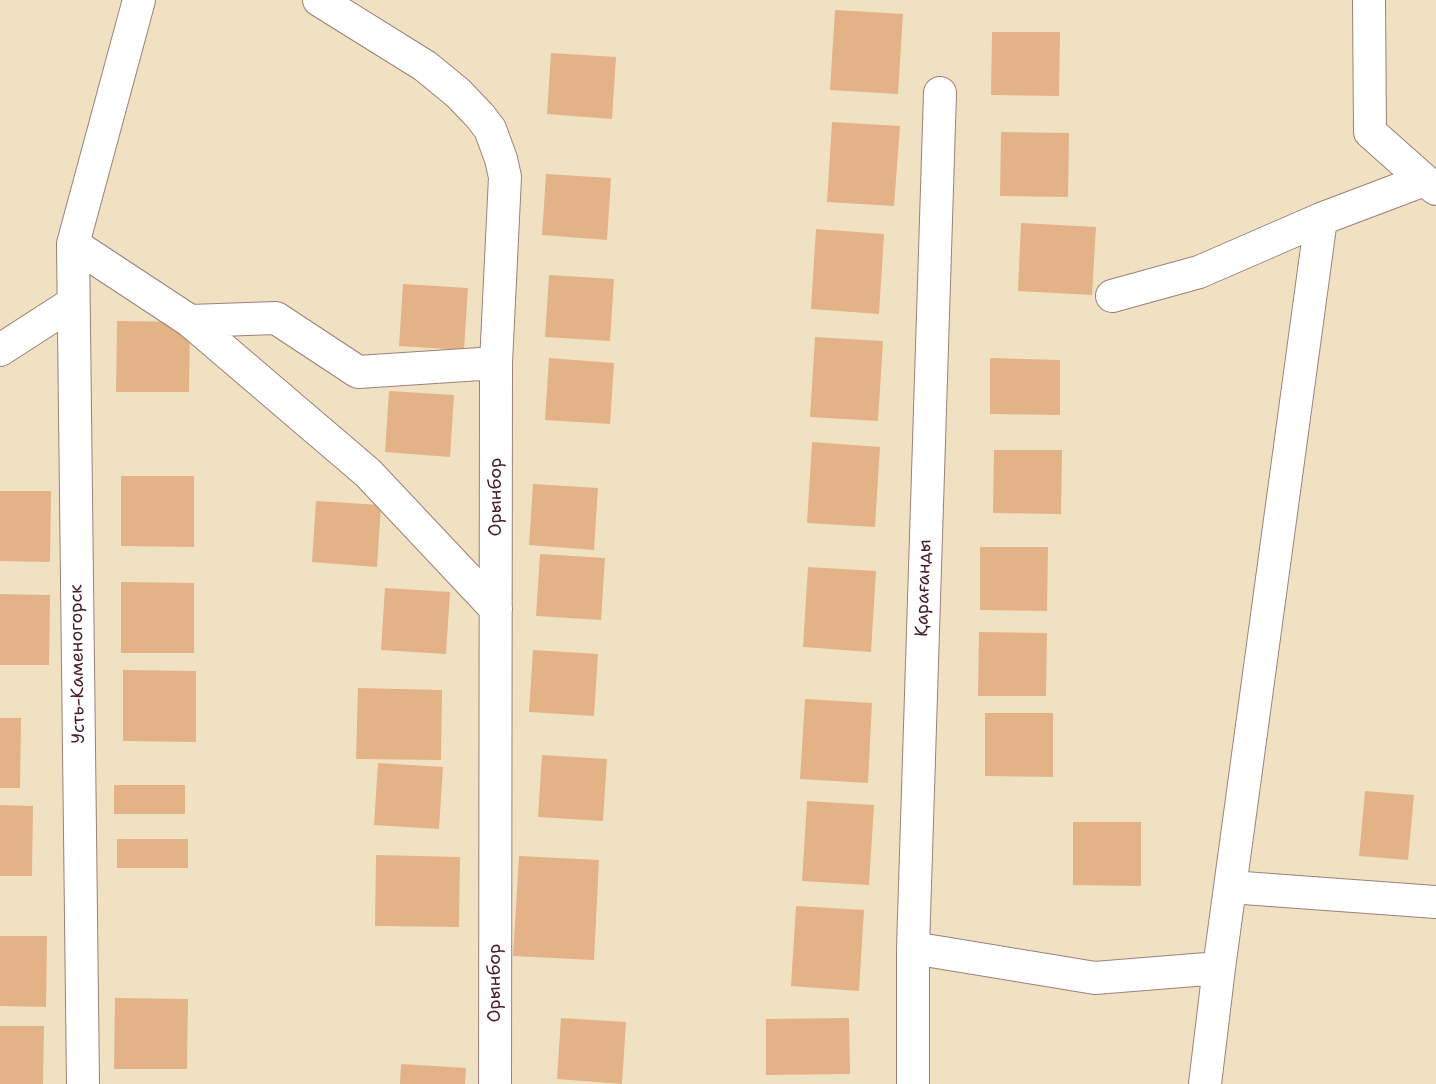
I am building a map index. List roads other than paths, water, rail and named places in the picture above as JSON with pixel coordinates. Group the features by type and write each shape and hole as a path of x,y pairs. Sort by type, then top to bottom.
{"street":[{"name":"Усть-Каменогорск","path":"83,1084 73,244 139,0"},
{"name":"Орынбор","path":"319,0 425,66 458,93 490,129 505,177 496,363 495,1084"},
{"path":"1370,0 1370,132 1430,184"},
{"name":"Қарағанды","path":"913,1084 913,948 940,93"},
{"path":"1112,296 1199,272 1321,219 1430,184"},
{"path":"1205,1084 1321,219"},
{"path":"73,244 190,321 368,473 496,609"},
{"path":"0,350 74,303"},
{"path":"190,321 276,318 358,372 496,363"},
{"path":"1230,887 1436,902"},
{"path":"913,948 1095,978 1219,968"}]}
